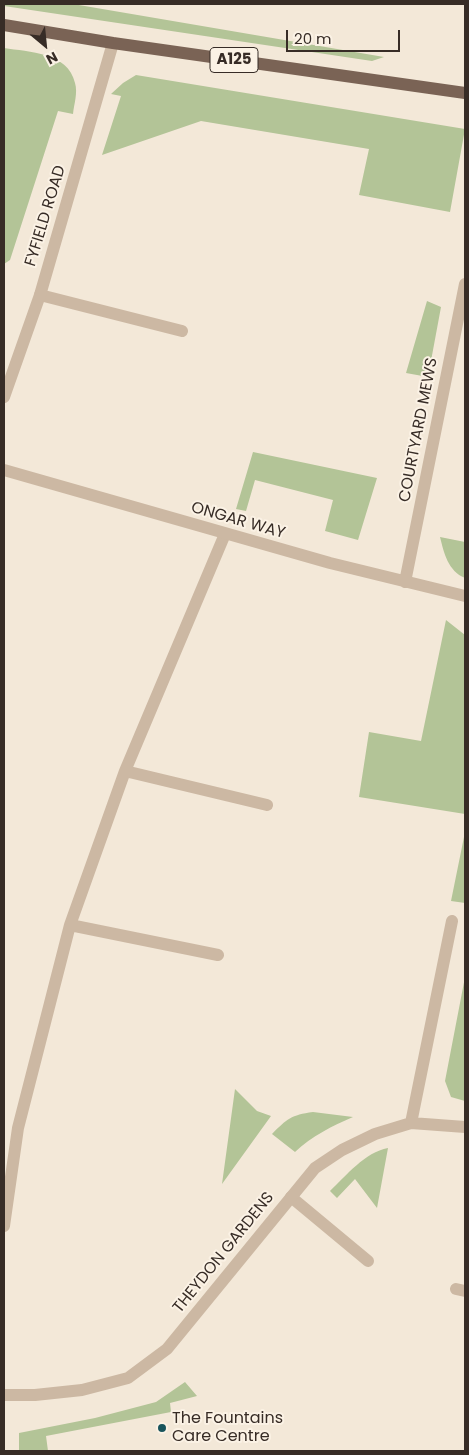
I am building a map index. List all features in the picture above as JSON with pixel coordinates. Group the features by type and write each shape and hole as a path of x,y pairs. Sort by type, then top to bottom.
{"main road":[{"name":"A125","path":"4,25 465,93"}],"street":[{"name":"FYFIELD ROAD","path":"4,397 40,294 113,42"},
{"name":"COURTYARD MEWS","path":"404,582 465,284"},
{"path":"40,294 182,331"},
{"name":"ONGAR WAY","path":"4,470 225,534 404,582 465,596"},
{"path":"4,1226 18,1128 70,925 125,771 225,534"},
{"path":"125,771 267,805"},
{"path":"411,1123 452,921"},
{"path":"70,925 218,955"},
{"name":"THEYDON GARDENS","path":"4,1395 35,1395 82,1390 128,1378 166,1349 315,1168 342,1150 375,1134 411,1123 465,1127"},
{"path":"291,1197 368,1261"}],"green space":[{"path":"4,4 73,4 384,57 372,61 4,6"},
{"path":"4,48 46,55 56,59 71,73 75,83 76,99 73,114 58,111 10,260 4,264"},
{"path":"136,75 465,129 450,212 359,195 369,149 201,121 102,155 121,96 111,94"},
{"path":"427,301 441,307 428,377 406,373"},
{"path":"253,452 377,478 358,540 325,531 333,500 255,480 246,511 236,509"},
{"path":"440,537 465,542 465,578 454,571 445,555"},
{"path":"446,620 465,635 465,814 359,797 369,732 421,741"},
{"path":"465,832 465,903 451,901"},
{"path":"465,977 465,1101 451,1097 445,1081"},
{"path":"235,1089 257,1111 271,1116 222,1184"},
{"path":"313,1112 353,1117 322,1132 295,1152 272,1134 290,1118"},
{"path":"388,1148 377,1208 355,1179 337,1198 330,1191 364,1159 371,1154"},
{"path":"185,1382 197,1396 170,1403 171,1412 46,1436 48,1451 19,1451 19,1433 95,1418 156,1402"}],"place":[{"name":"The Fountains Care Centre","path":"162,1428"}]}
